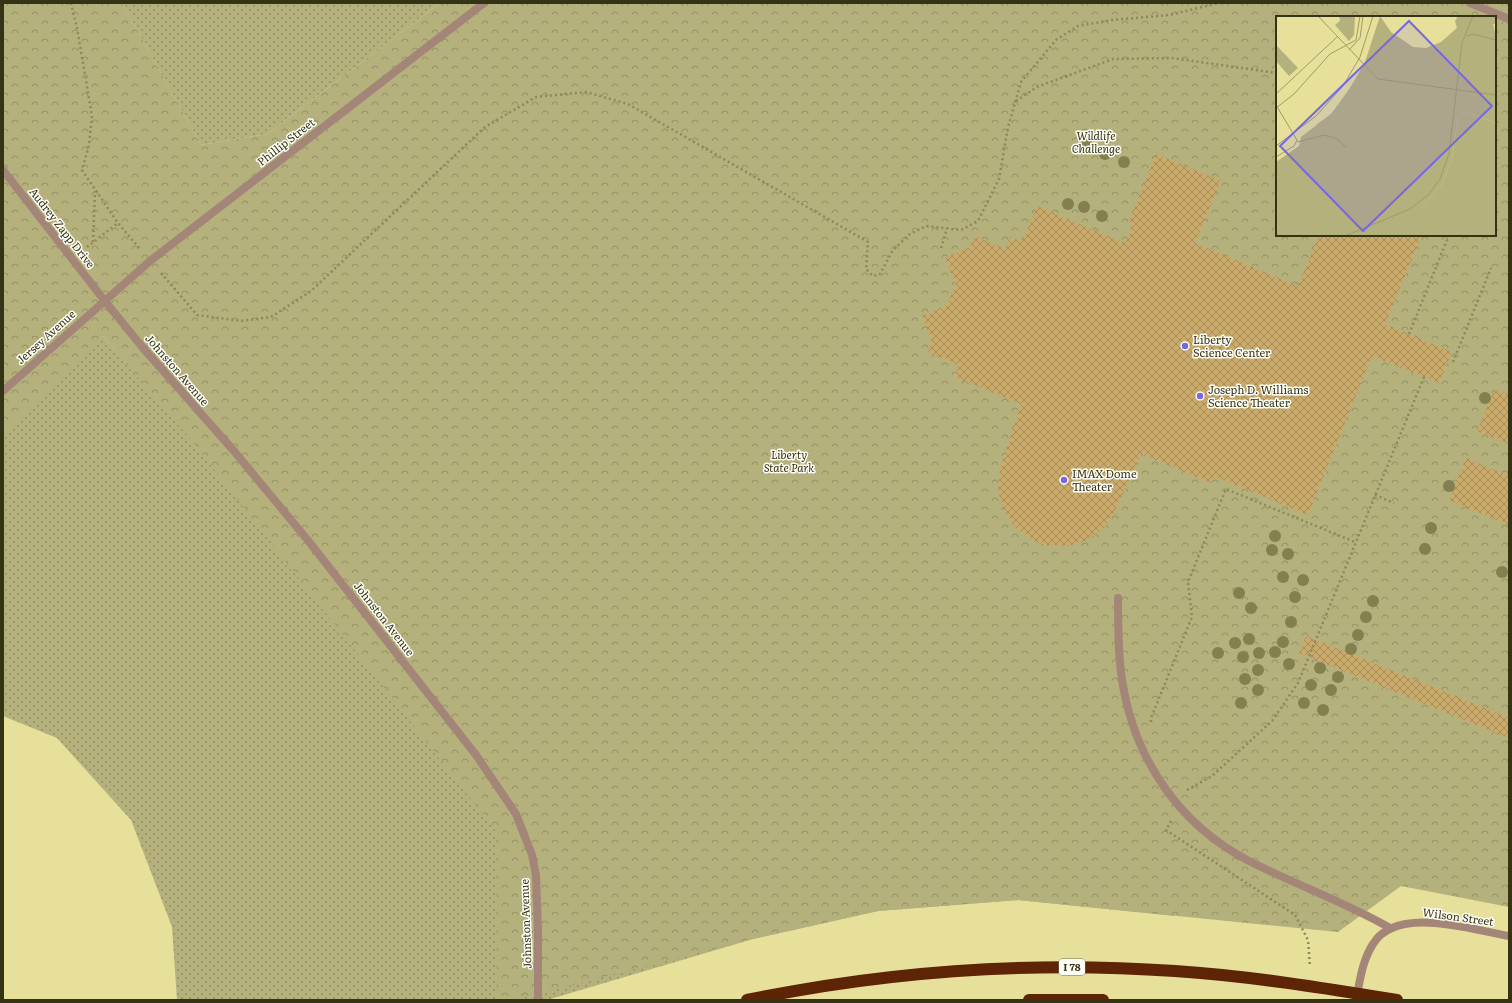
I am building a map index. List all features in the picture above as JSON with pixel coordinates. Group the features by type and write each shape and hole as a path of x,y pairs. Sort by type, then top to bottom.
{"highway":[{"name":"I 78","path":"747,1000 782,993 894,977 1007,968 1063,967 1176,971 1232,976 1397,1000"},
{"path":"1029,1000 1103,1000"}],"street":[{"name":"Phillip Street","path":"104,300 150,261 484,3"},
{"path":"1470,3 1509,19"},
{"name":"Audrey Zapp Drive","path":"3,170 104,300"},
{"name":"Jersey Avenue","path":"3,391 104,300"},
{"name":"Johnston Avenue","path":"104,300 143,348 234,451 310,543 476,754 516,814 532,855 536,875 538,922 538,1000"},
{"path":"1118,598 1119,650 1122,681 1128,709 1147,761 1160,784 1179,807 1213,838 1232,851 1249,861 1345,903 1390,928"},
{"name":"Wilson Street","path":"1356,1000 1367,955 1373,943 1390,928 1414,922 1428,922 1509,936"}],"path":[{"path":"71,3 77,28 92,116 89,145 82,170 118,223 197,315 241,322 271,317 311,291 485,127 536,98 586,92 628,104 868,242 866,269 872,276 880,274 893,250 910,234 926,226 961,230 978,221 999,179 1008,127 1021,82 1056,40 1078,26 1112,20 1169,15 1219,3"},
{"path":"1016,101 1037,87 1113,58 1172,58 1276,73"},
{"path":"93,242 95,190"},
{"path":"87,247 118,223"},
{"path":"941,248 947,228"},
{"path":"1409,334 1449,236"},
{"path":"1453,362 1491,268"},
{"path":"1185,793 1187,788 1212,776 1272,721 1298,683 1424,377"},
{"path":"1152,724 1151,718 1192,617 1188,582 1226,489 1355,542"},
{"path":"1375,494 1394,503"},
{"path":"1172,819 1166,830 1295,915 1308,940 1310,970"}],"green space":[{"name":"Liberty State Park","path":"3,3 122,3 201,145 267,134 440,3 1509,3 1509,907 1401,886 1338,932 1018,900 878,911 753,939 513,1000 497,1000 496,831 188,436 103,336 3,435"},
{"path":"122,3 440,3 267,134 201,145"},
{"path":"103,336 188,435 1175,916 1018,900 878,911 753,939 547,1000 177,1000 172,927 131,820 57,738 3,716 3,421"}],"building":[{"name":"Liberty Science Center","path":"1156,154 1221,181 1195,243 1298,286 1319,236 1422,236 1385,324 1452,352 1439,383 1372,356 1308,515 1214,476 1211,483 1141,454 1112,517 1105,527 1083,542 1071,545 1046,545 1034,541 1014,526 1006,515 998,492 1000,469 1021,404 955,377 959,365 928,352 932,341 922,316 947,305 956,284 945,258 970,247 975,236 1005,249 1010,237 1022,242 1037,206 1125,243 1133,223 1129,221"},
{"path":"1509,362 1509,372 1506,370"},
{"path":"1495,389 1509,395 1509,444 1477,431"},
{"path":"1466,458 1509,476 1509,525 1449,500"},
{"path":"1306,636 1509,718 1509,738 1299,653"}],"place":[{"name":"Liberty Science Center","path":"1185,346"},
{"name":"Joseph D. Williams Science Theater","path":"1200,396"},
{"name":"IMAX Dome Theater","path":"1064,480"}],"park label":[{"name":"Wildlife Challenge","path":"1096,142"}]}
